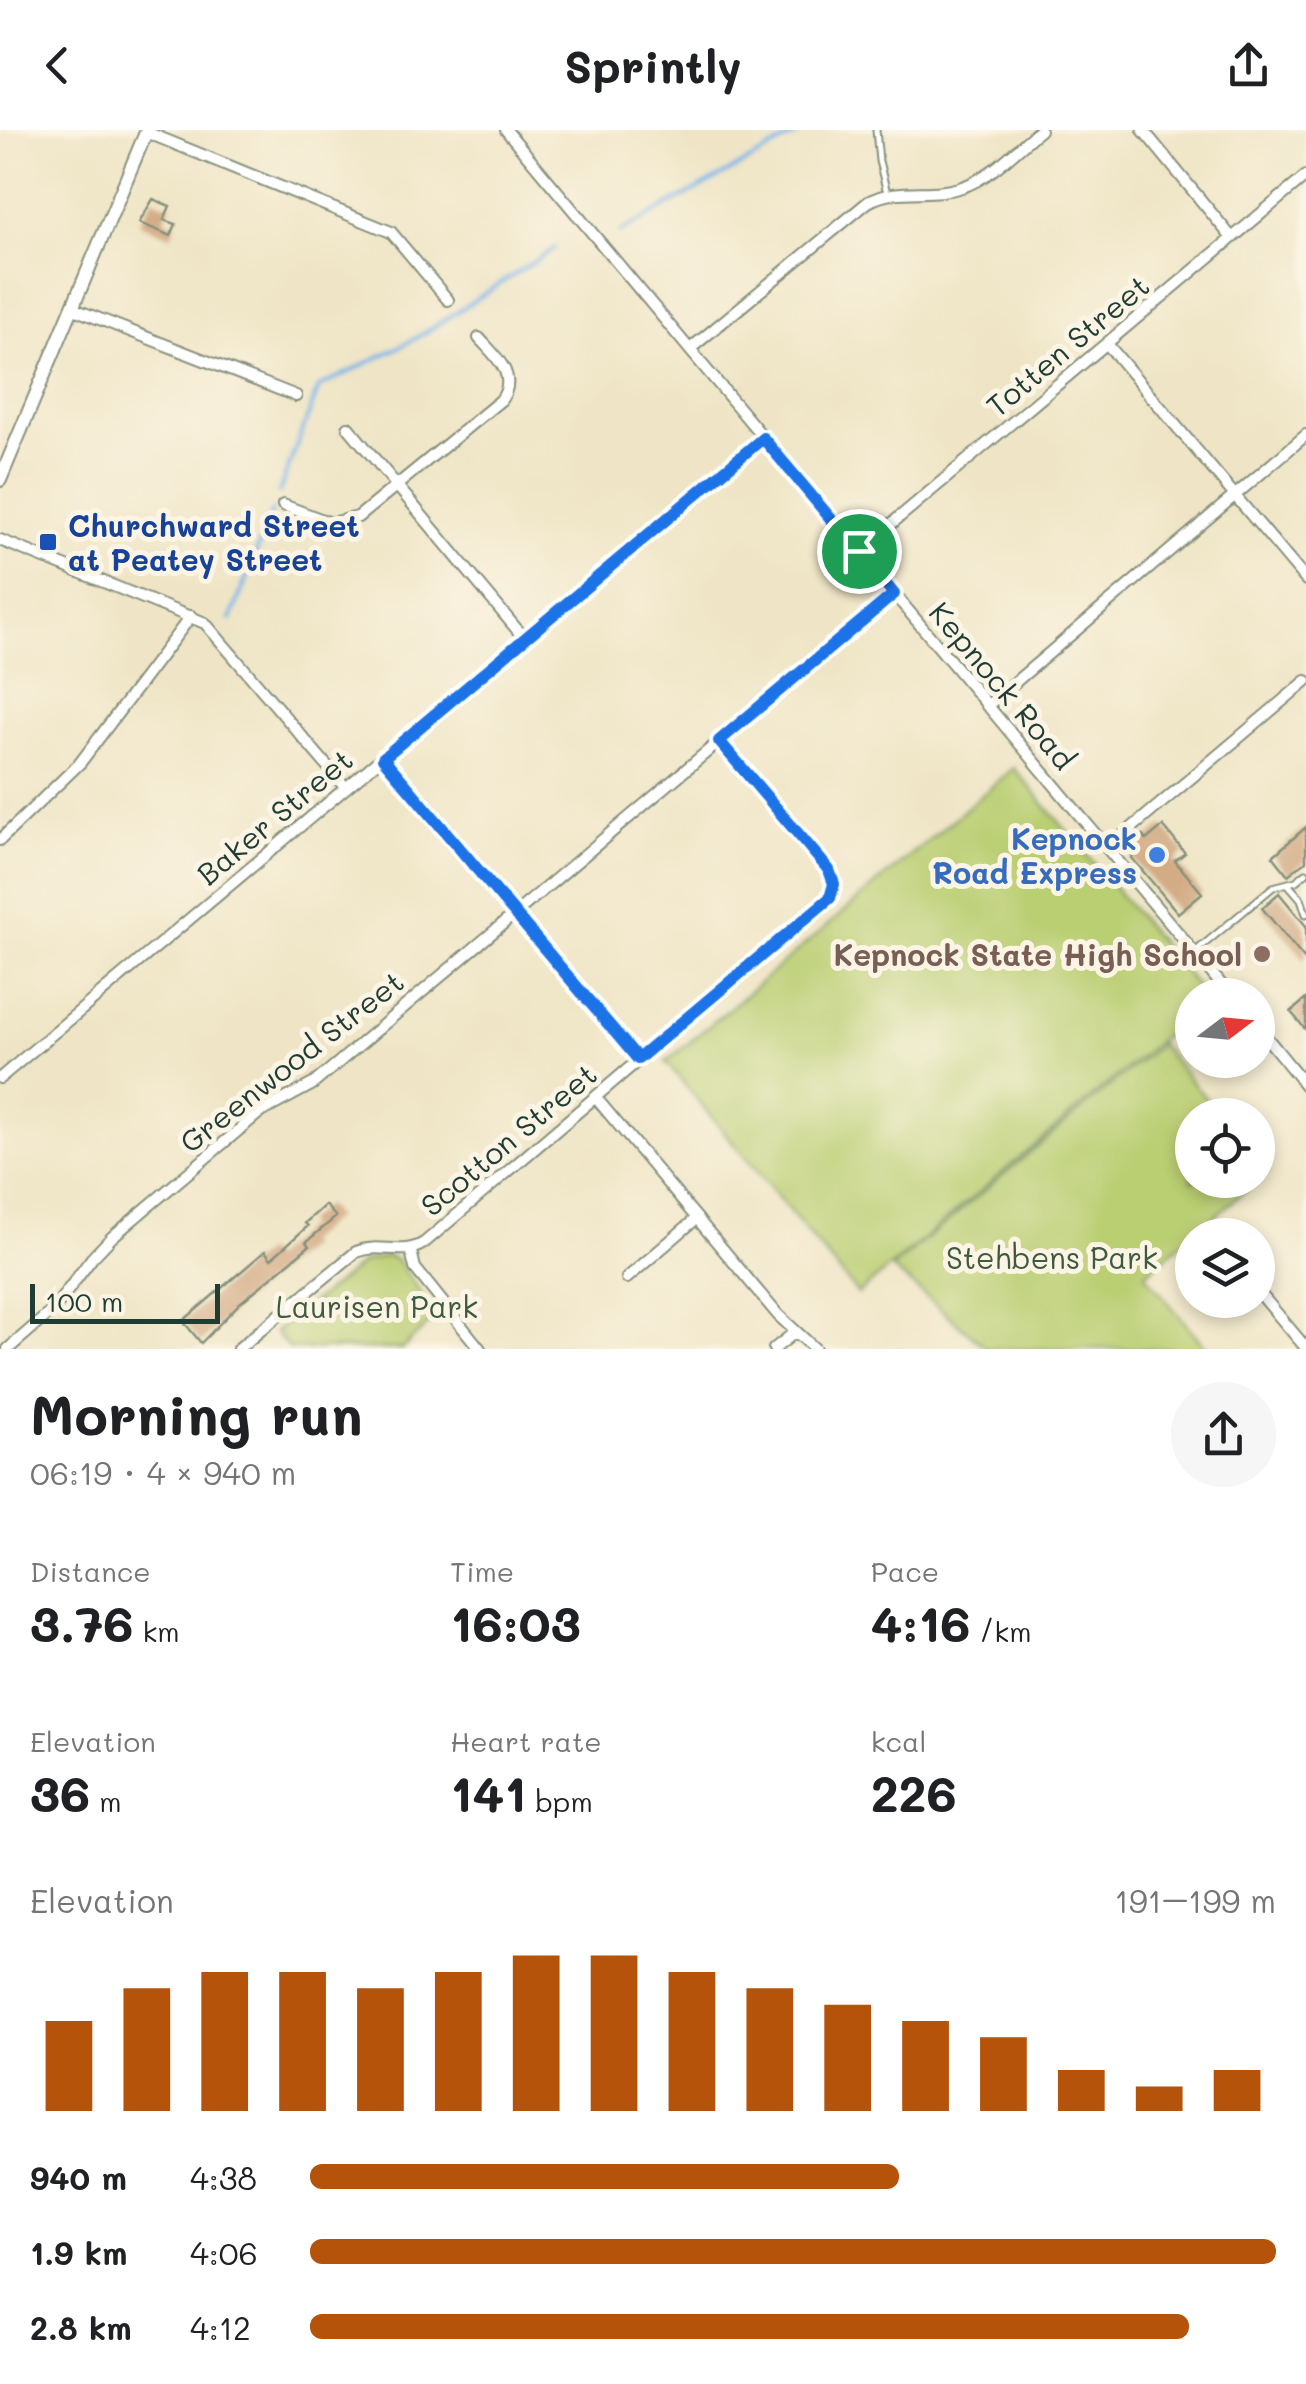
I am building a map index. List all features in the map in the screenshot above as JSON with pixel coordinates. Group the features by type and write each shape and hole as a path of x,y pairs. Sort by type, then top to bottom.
{"street":[{"name":"Kepnock Road","path":"506,130 1216,978"},
{"path":"690,349 868,202 887,193 962,188 1040,130"},
{"path":"1143,130 1232,238"},
{"path":"0,480 147,131 390,232 448,300"},
{"name":"Totten Street","path":"859,551 1306,176"},
{"path":"74,309 296,396"},
{"path":"284,505 349,527 501,400 514,382 479,338"},
{"path":"1108,345 1306,580"},
{"path":"348,427 524,638"},
{"path":"987,706 1306,435"},
{"name":"Baker Street","path":"0,1078 763,438"},
{"path":"0,540 191,616 217,634 346,788"},
{"name":"Greenwood Street","path":"8,1349 53,1310 92,1258 127,1224 259,1113 313,1084 894,594"},
{"path":"0,840 80,764 191,616"},
{"path":"1108,848 1306,682"},
{"name":"Scotton Street","path":"238,1349 356,1252 376,1246 410,1251 830,898 834,884 829,870 719,741"},
{"path":"383,758 638,1059"},
{"path":"1275,1049 1306,1086"},
{"path":"596,1098 794,1333 815,1349"},
{"path":"627,1278 697,1218"},
{"path":"410,1251 415,1268 480,1349"},
{"path":"1275,1311 1306,1348"},
{"path":"774,1349 794,1333"}],"lane":[{"path":"876,130 887,193"},
{"path":"1194,952 1274,886 1296,881 1306,873"},
{"path":"1286,883 1301,898 1306,914"}],"green space":[{"path":"1014,768 1190,978 1175,978 1175,1027 858,1294 666,1062"},
{"name":"Stehbens Park","path":"1160,1044 1175,1062 1175,1078 1189,1078 1206,1098 1175,1098 1175,1198 1237,1198 1213,1218 1175,1218 1175,1249 1145,1274 1175,1310 1175,1318 1181,1318 1207,1349 988,1349 892,1268"},
{"name":"Laurisen Park","path":"387,1256 397,1260 437,1316 402,1349 289,1349 275,1332 365,1261"}],"building":[{"path":"153,199 170,206 164,220 176,224 171,236 139,223"},
{"path":"1163,826 1185,853 1175,861 1202,893 1178,913 1132,858 1134,842 1142,835 1146,840"},
{"path":"1306,827 1306,861 1288,875 1273,856"},
{"path":"1279,893 1306,926 1306,961 1262,908"},
{"path":"1306,999 1306,1030 1291,1012"},
{"path":"325,1205 336,1217 201,1343 183,1321 265,1251 271,1259"}],"waterway":[{"path":"620,232 805,130"},
{"path":"279,492 319,387 415,339 555,248"},
{"path":"231,619 272,511"}],"place":[{"name":"Churchward Street at Peatey Street","path":"48,542"},
{"name":"Kepnock Road Express","path":"1157,855"},
{"name":"Kepnock State High School","path":"1262,954"}],"route":[{"path":"763,438 859,551 894,594 719,741 829,870 834,884 830,898 638,1059 383,758 763,438"}]}
